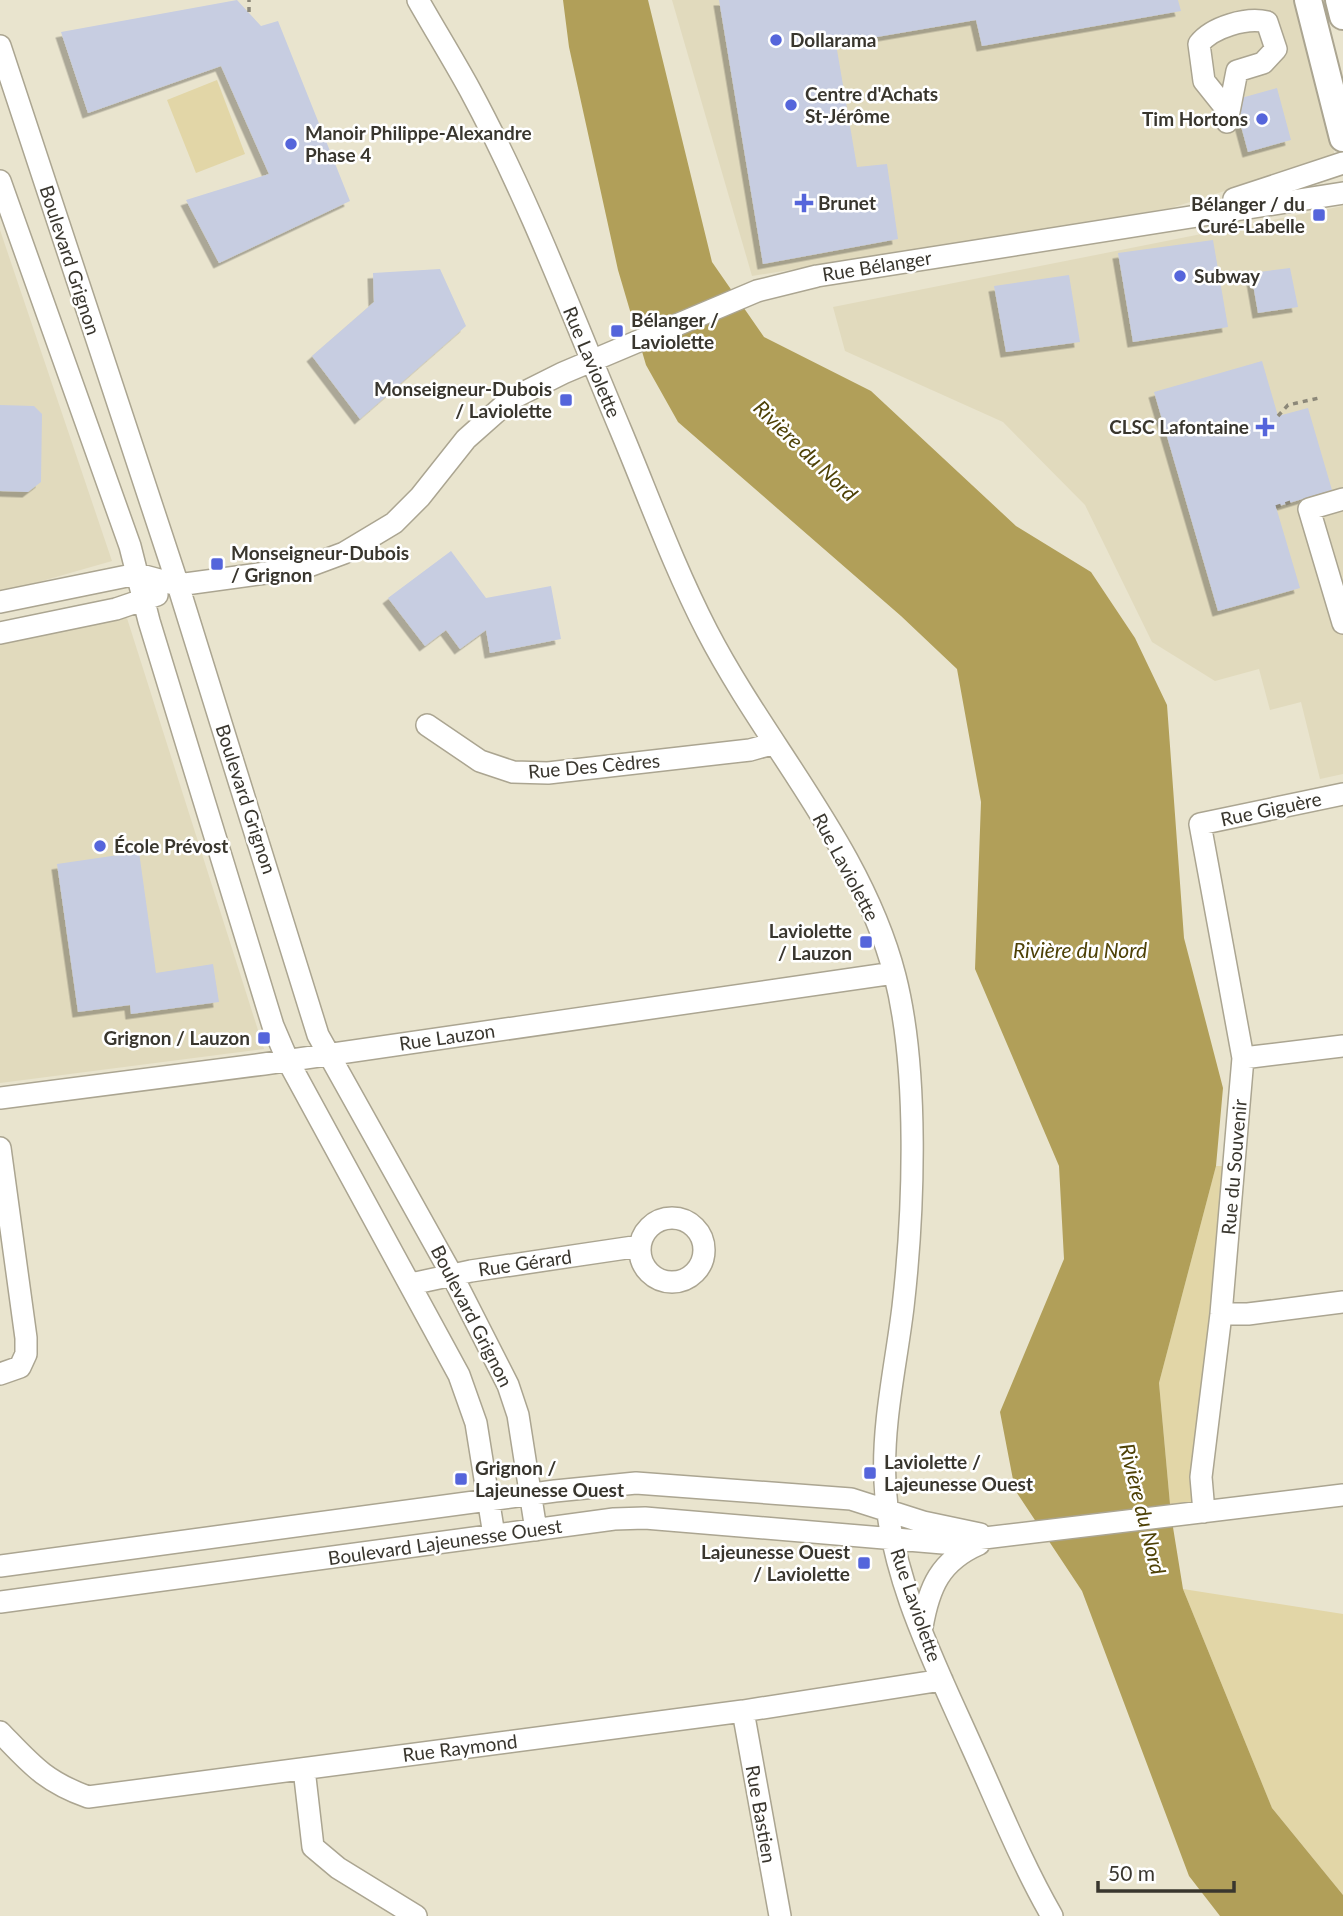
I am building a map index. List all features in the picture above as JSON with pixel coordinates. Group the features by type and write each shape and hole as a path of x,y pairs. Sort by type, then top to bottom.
{"main road":[{"path":"1308,0 1343,138"},
{"path":"1339,0 1343,16"}],"street":[{"name":"Rue Laviolette","path":"418,0 470,91 515,182 705,626 772,744 835,839 871,908 894,973 907,1048 911,1160 903,1304 887,1422 884,1480 892,1538 942,1680 1052,1916"},
{"path":"1256,19 1267,22 1276,49 1263,63 1237,71 1226,114 1204,81 1199,44 1207,33 1256,19"},
{"name":"Boulevard Grignon","path":"0,46 8,96 178,584 318,1035 452,1275 508,1385 518,1415 536,1530"},
{"name":"Rue Bélanger","path":"1175,219 1343,163"},
{"name":"Boulevard Grignon","path":"0,181 137,574 269,1013 288,1061 411,1284 469,1398 494,1535"},
{"name":"Rue Bélanger","path":"178,584 309,566 370,540 394,523 421,497 488,416 531,388 757,291 817,276 1343,193"},
{"path":"1343,499 1309,509 1343,622"},
{"path":"0,602 137,574 178,584"},
{"path":"0,633 144,602 178,584"},
{"name":"Rue Des Cèdres","path":"428,725 481,761 513,772 548,773 750,750 772,744"},
{"name":"Rue Giguère","path":"1199,824 1343,794"},
{"name":"Rue du Souvenir","path":"1199,824 1243,1058 1221,1314 1201,1477 1204,1512"},
{"name":"Rue Lauzon","path":"0,1098 288,1061 894,973"},
{"path":"1243,1058 1343,1046"},
{"path":"0,1148 26,1354 20,1367 0,1374"},
{"name":"Rue Gérard","path":"411,1284 452,1275 640,1246"},
{"path":"1221,1314 1248,1314 1343,1302"},
{"name":"Boulevard Lajeunesse Ouest","path":"0,1566 531,1494 636,1483 851,1499 887,1508 923,1522 996,1538"},
{"path":"922,1629 927,1600 941,1570 959,1554 996,1538 1343,1495"},
{"name":"Boulevard Lajeunesse Ouest","path":"0,1602 614,1519 645,1518 943,1543 996,1538"},
{"name":"Rue Raymond","path":"0,1732 37,1771 57,1786 88,1797 743,1711 942,1680"},
{"name":"Rue Bastien","path":"743,1711 780,1916"},
{"path":"304,1769 313,1847 338,1868 416,1916"}],"path":[{"path":"249,0 249,12"},
{"path":"1278,416 1288,405 1318,398"}],"shaded area":[{"path":"672,0 1294,0 1335,156 1171,208 752,276"},
{"path":"217,80 245,154 196,173 167,100"},
{"path":"1343,206 1343,774 1320,779 1301,702 1270,710 1259,669 1215,681 1152,642 1085,505 1003,422 845,351 833,307"},
{"path":"0,230 112,561 0,593"},
{"name":"École Prévost","path":"126,615 264,1049 0,1083 0,643"},
{"path":"1216,1166 1234,1166 1204,1512 1171,1515 1159,1383"},
{"path":"1183,1589 1343,1614 1343,1895 1272,1808"}],"water":[{"name":"Rivière du Nord","path":"563,0 648,0 712,262 764,337 871,391 1016,526 1091,572 1135,638 1167,705 1184,938 1223,1088 1216,1166 1159,1383 1171,1515 1183,1589 1272,1808 1343,1895 1343,1916 1220,1916 1189,1876 1082,1591 1015,1490 1000,1412 1064,1259 1059,1166 975,969 981,802 957,669 901,616 678,422 646,365 618,270 569,47"}],"building":[{"name":"Manoir Philippe-Alexandre Phase 4","path":"237,0 261,26 278,21 350,201 219,263 186,200 269,174 221,66 88,113 61,32"},
{"name":"Centre d'Achats St-Jérôme","path":"719,0 1178,0 1181,11 982,46 976,20 836,44 857,167 887,164 898,239 763,264"},
{"path":"1277,88 1291,140 1248,152 1234,100"},
{"path":"1213,240 1228,327 1133,342 1118,253"},
{"path":"1290,268 1298,307 1258,313 1251,273"},
{"path":"440,269 466,326 360,419 312,356 374,302 373,273"},
{"path":"1069,275 1080,342 1006,352 994,286"},
{"path":"1262,361 1278,416 1308,408 1332,490 1276,507 1300,588 1218,611 1154,392"},
{"path":"0,405 34,406 42,414 41,482 28,492 0,491"},
{"path":"451,551 486,598 551,586 561,639 490,653 486,630 460,649 446,630 425,646 388,598"},
{"path":"139,852 156,973 213,964 219,1002 131,1014 130,1005 78,1012 57,864"}],"place":[{"name":"Dollarama","path":"776,40"},
{"name":"Centre d'Achats St-Jérôme","path":"791,105"},
{"name":"Tim Hortons","path":"1262,119"},
{"name":"Manoir Philippe-Alexandre Phase 4","path":"291,144"},
{"name":"Brunet","path":"804,203"},
{"name":"Bélanger / du Curé-Labelle","path":"1319,215"},
{"name":"Subway","path":"1180,276"},
{"name":"Bélanger / Laviolette","path":"617,331"},
{"name":"Monseigneur-Dubois / Laviolette","path":"566,400"},
{"name":"CLSC Lafontaine","path":"1265,427"},
{"name":"Monseigneur-Dubois / Grignon","path":"217,564"},
{"name":"École Prévost","path":"100,846"},
{"name":"Laviolette / Lauzon","path":"866,942"},
{"name":"Grignon / Lauzon","path":"264,1038"},
{"name":"Laviolette / Lajeunesse Ouest","path":"870,1473"},
{"name":"Grignon / Lajeunesse Ouest","path":"461,1479"},
{"name":"Lajeunesse Ouest / Laviolette","path":"864,1563"}]}
